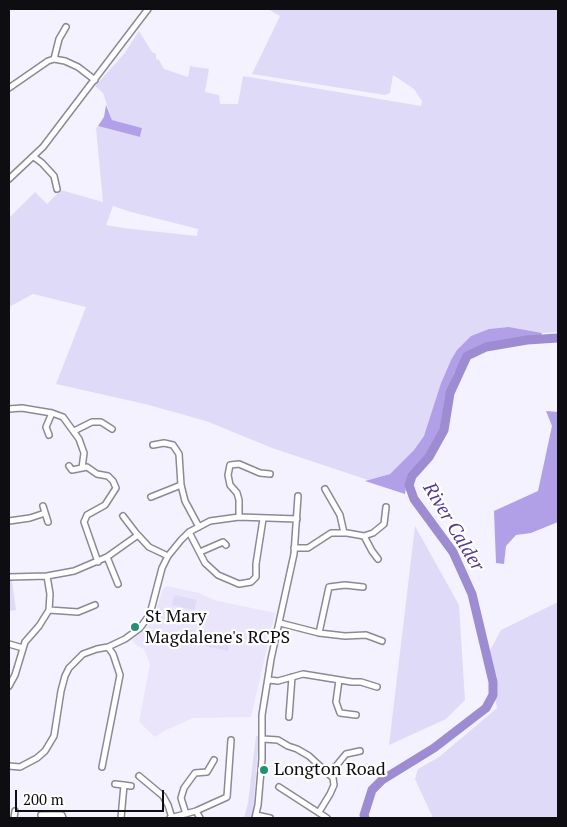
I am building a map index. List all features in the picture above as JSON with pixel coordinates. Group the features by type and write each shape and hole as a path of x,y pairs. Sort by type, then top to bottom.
{"street":[{"path":"9,179 34,157 148,9"},
{"path":"54,59 59,39 66,27"},
{"path":"9,88 48,61 54,59 65,61 78,67 95,80"},
{"path":"34,157 54,176 57,189"},
{"path":"9,409 22,408 64,417 79,439 84,453 82,468"},
{"path":"49,434 46,426 52,413"},
{"path":"74,431 92,422 102,422 112,429"},
{"path":"153,446 164,443 173,445 179,454 181,485 185,501 199,527"},
{"path":"240,517 240,500 230,484 228,475 230,465 239,464 260,473 270,474"},
{"path":"68,466 72,470 87,467 97,474 108,476 116,488 105,506 87,515 84,522 98,562"},
{"path":"152,497 181,485"},
{"path":"325,489 340,515 344,533"},
{"path":"270,818 256,816 263,739 262,715 271,658 280,624 294,548 298,496"},
{"path":"43,506 48,522"},
{"path":"294,548 308,548 331,533 364,536 373,533 384,524 386,507"},
{"path":"9,521 30,518 45,513"},
{"path":"123,516 149,547 168,556"},
{"path":"9,766 20,767 37,758 45,751 54,736 64,676 69,668 83,654 108,647 140,628 150,614 162,568 168,556 189,532 210,521 240,517 297,519"},
{"path":"189,532 205,563 218,575 239,584 251,582 256,577 256,564 263,519"},
{"path":"9,577 47,576 74,571 107,557 138,535"},
{"path":"364,536 378,559"},
{"path":"200,552 223,542 226,545"},
{"path":"107,557 118,584"},
{"path":"9,686 15,675 25,642 39,626 49,610 50,594 47,576"},
{"path":"318,632 329,587 345,585 363,587"},
{"path":"49,610 78,612 95,605"},
{"path":"280,624 345,636 366,636 382,641"},
{"path":"9,644 23,648"},
{"path":"102,767 120,675 113,654 108,647"},
{"path":"269,680 278,680 303,674 361,682 377,688"},
{"path":"289,717 292,677"},
{"path":"339,680 336,702 340,713 356,715"},
{"path":"263,739 278,740 297,749 309,756 332,778 334,785 319,812"},
{"path":"139,776 163,796 168,805 171,818 196,811 227,797 232,740"},
{"path":"327,772 336,766 346,754 360,751"},
{"path":"186,814 181,798 184,788 195,773 207,772 214,760"},
{"path":"115,784 130,786"},
{"path":"121,818 124,785"},
{"path":"279,787 327,818"},
{"path":"14,818 15,811"},
{"path":"196,811 200,818"},
{"path":"40,815 62,815 63,818"}],"shaded area":[{"path":"268,9 558,9 558,332 542,333 509,327 451,360 441,383 425,436 390,474 368,480 272,448 206,421 145,404 56,384 86,307 33,294 9,307 9,218 35,192 47,204 61,190 103,202 96,128 98,126 140,137 142,128 112,120 103,93 95,86 124,54 139,31 152,52 156,54 156,59 159,60 164,69 188,77 190,66 209,69 205,92 219,95 220,104 238,104 243,76 421,106 422,101 414,89 393,75 390,93 385,95 252,74 280,16","holes":["113,206 198,229 197,236 106,225"]},
{"path":"106,105 112,120 142,128 140,137 98,126 104,117"},
{"path":"509,327 542,333 541,336 477,348 466,354 454,373 445,397 440,432 426,457 408,475 405,494 365,481 390,474 414,450 424,436 441,383 457,350 471,336 489,329"},
{"path":"546,411 558,412 558,522 531,533 516,535 506,546 504,564 496,563 494,511 538,491 552,426"},
{"path":"415,526 459,605 465,700 446,719 389,745"},
{"path":"9,581 12,581 16,610 9,611"},
{"path":"167,586 199,593 214,600 275,613 251,717 193,718 155,737 139,722 150,664 144,649 136,645 132,640 145,630 154,617 163,589"},
{"path":"174,595 197,600 194,610 172,605"},
{"path":"558,602 558,818 433,818 415,779 418,769 439,757 497,708 487,656 501,630"},
{"path":"208,633 231,639 228,651 205,646"},
{"path":"256,736 259,736 253,813 252,818 244,818 248,803"}],"waterway":[{"name":"River Calder","path":"365,818 364,815 372,790 382,780 434,748 486,708 493,695 493,682 472,594 453,552 414,499 409,485 412,476 429,457 444,430 450,393 467,356 486,347 527,340 558,338"}],"place":[{"name":"St Mary Magdalene's RCPS","path":"135,627"},
{"name":"Longton Road","path":"264,770"}]}
